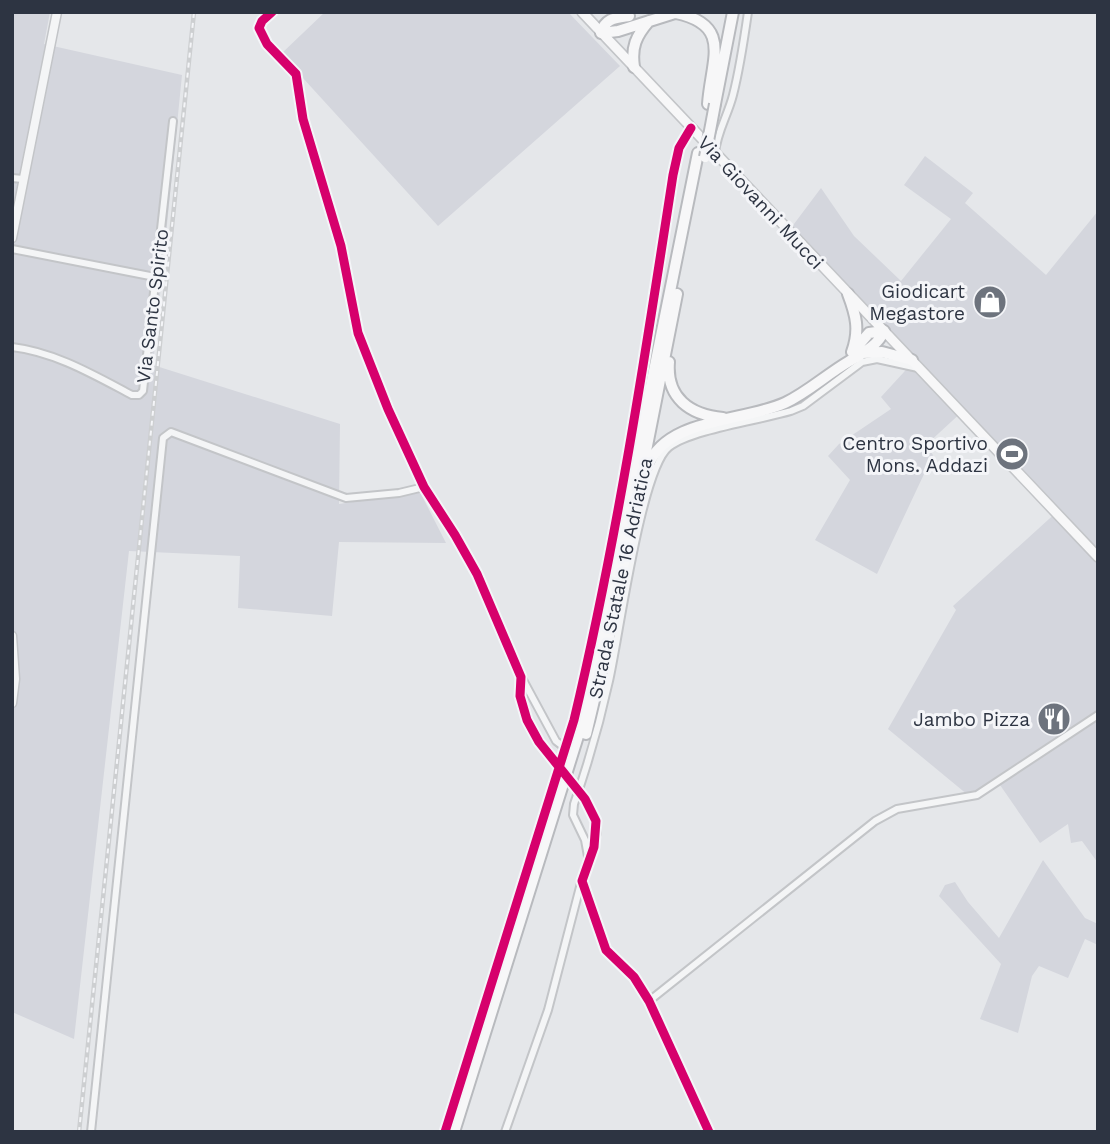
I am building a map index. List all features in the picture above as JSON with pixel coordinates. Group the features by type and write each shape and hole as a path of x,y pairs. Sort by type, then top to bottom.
{"highway":[{"path":"613,12 655,18"},
{"name":"Strada Statale 16 Adriatica","path":"457,1132 592,715 706,154 726,12"},
{"name":"Strada Statale 16 Adriatica","path":"712,104 733,12"},
{"path":"629,16 611,19 601,33 618,31 677,13 706,24 713,34 715,45 712,104"},
{"path":"634,67 634,43 655,18"},
{"name":"Strada Statale 16 Adriatica","path":"457,1132 584,717 706,154"},
{"path":"680,280 678,310 669,359 670,384 676,395 694,412 704,416 732,419"},
{"path":"848,294 856,316 857,353"},
{"path":"636,504 652,456 658,447 677,434 781,405 803,394 857,353 869,333 884,331"},
{"path":"857,353 882,352 916,364"}],"main road":[{"name":"Via Giovanni Mucci","path":"582,12 691,128 706,154 884,331 1098,557"}],"street":[{"path":"12,238 57,12"},
{"path":"272,12 262,21 259,29 267,44 296,74 303,119 341,246 358,333 388,409 424,487 477,575 521,677 556,741 565,748"},
{"path":"706,154 717,137 732,98 748,12"},
{"name":"Via Santo Spirito","path":"12,347 55,357 132,395 139,396 143,391 173,121"},
{"path":"445,1132 565,748 586,669 630,445 678,148 691,128"},
{"path":"12,178 23,179"},
{"path":"12,249 155,277"},
{"path":"589,862 585,840 573,815 574,804 609,684 646,494 666,449 684,438 803,406 862,362 877,359 916,364"},
{"path":"91,1132 163,438 171,432 346,498 399,493 424,487"},
{"path":"12,636 15,679 12,703"},
{"path":"505,1132 548,1010 597,834 596,821 585,799 539,742 527,720 520,696 521,677"},
{"path":"649,1000 875,821 897,809 977,795 1098,715"},
{"path":"582,881 606,950 634,977 649,1000 709,1132"}],"shaded area":[{"path":"12,12 50,12 44,44 182,75 153,365 340,424 339,504 420,492 446,543 339,542 332,616 238,608 240,556 129,551 74,1039 12,1012"},
{"path":"325,12 568,12 620,66 438,226 281,54"},
{"path":"925,156 973,193 965,203 1046,275 1098,211 1098,863 1082,841 1071,843 1068,824 1040,843 1000,785 974,800 888,729 956,610 953,606 1060,509 964,410 926,445 933,455 877,574 815,540 850,480 828,456 839,444 891,409 881,397 915,360 791,228 821,188 854,236 901,281 951,219 904,185"},
{"path":"1043,860 1085,918 1098,924 1098,945 1085,939 1068,978 1039,966 1032,976 1018,1033 980,1019 1001,964 939,896 945,885 955,882 968,902 999,938"}],"railway":[{"path":"79,1132 194,12"}],"cycle path":[{"path":"272,12 259,28 267,44 296,74 303,119 341,246 358,333 388,409 424,487 477,574 521,677 520,696 527,720 539,742 585,799 596,821 594,847 582,881 606,950 634,977 649,1001 709,1132"},
{"path":"445,1132 574,720 617,516 673,175 679,148 691,128"}],"place":[{"name":"Giodicart Megastore","path":"990,302"},
{"name":"Centro Sportivo Mons. Addazi","path":"1012,454"},
{"name":"Jambo Pizza","path":"1054,719"}]}
